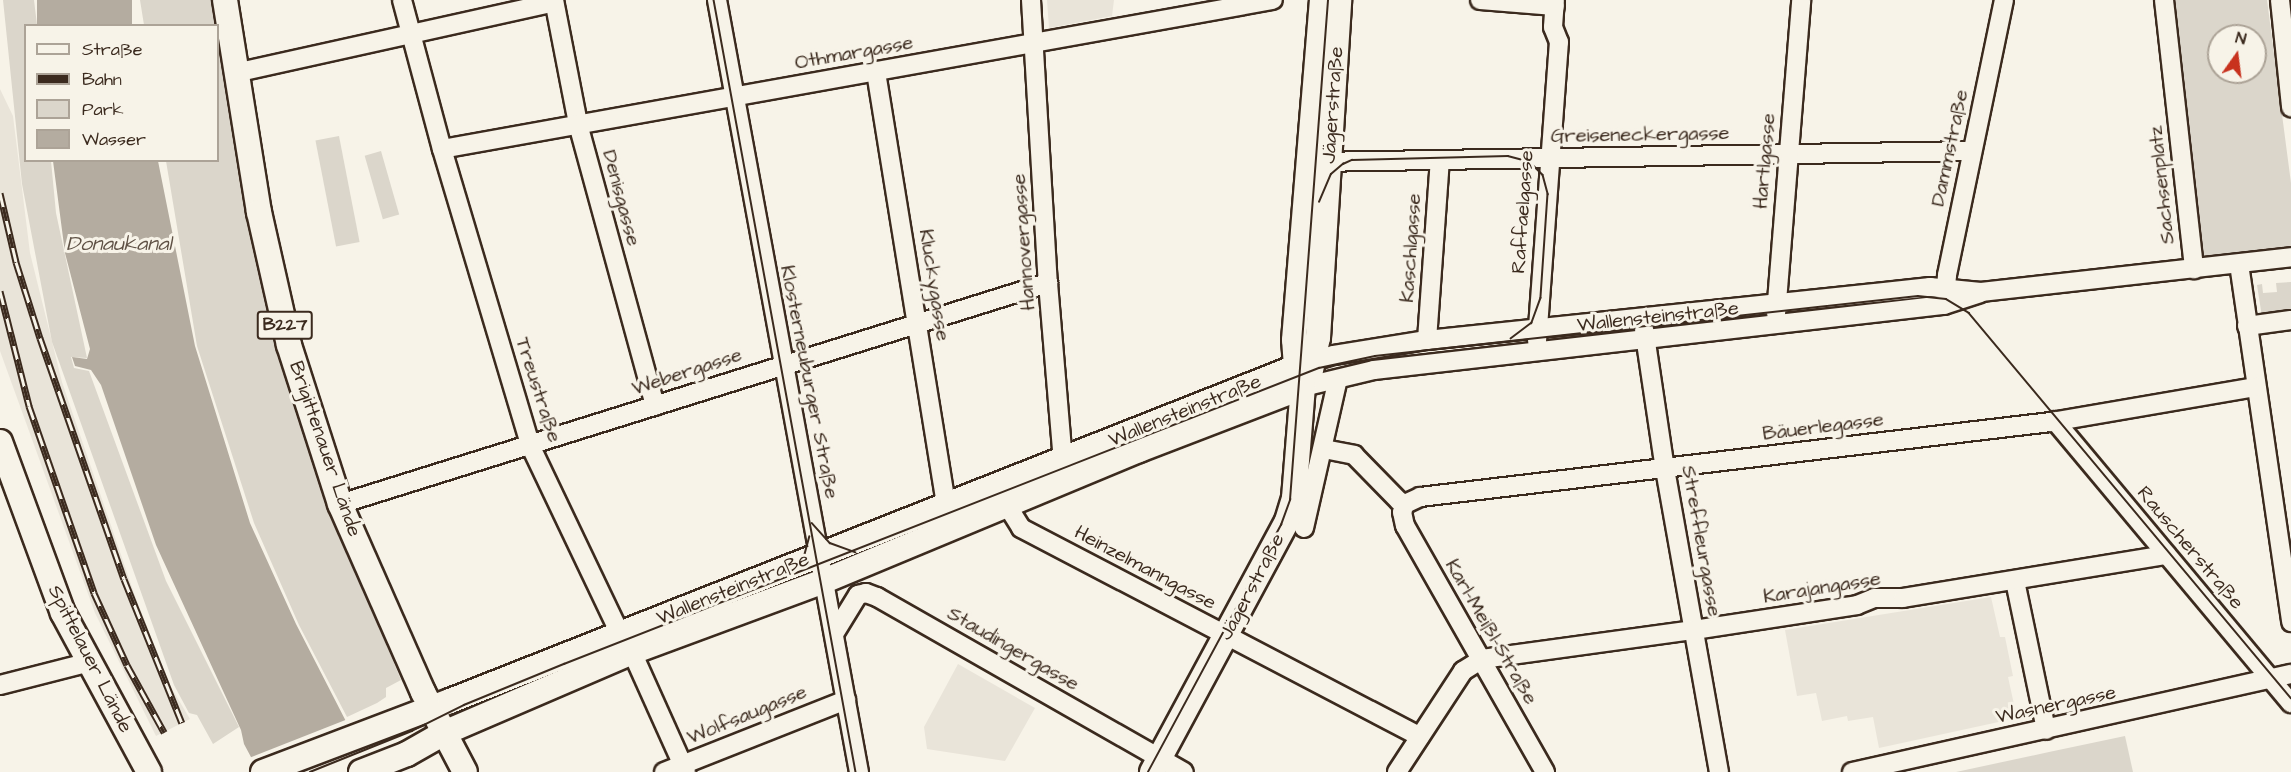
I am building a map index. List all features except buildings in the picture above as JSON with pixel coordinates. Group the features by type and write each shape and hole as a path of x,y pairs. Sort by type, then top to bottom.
{"main road":[{"name":"Brigittenauer Lände","path":"225,0 259,212 290,345 340,504 431,709 465,772"},
{"name":"Jägerstraße","path":"1155,765 1287,521 1294,498 1305,381 1318,338 1322,0"},
{"name":"Jägerstraße","path":"1319,161 1340,0"},
{"name":"Wallensteinstraße","path":"262,772 389,723 628,642 824,581 1001,496 1067,469 1305,381"},
{"name":"Spittelauer Lände","path":"1,446 56,597 149,772"},
{"name":"Wallensteinstraße","path":"361,772 407,754 444,733 628,642 819,555 946,504 1001,496"}],"street":[{"name":"Treustraße","path":"402,0 442,149 530,445 616,625 628,642 685,768"},
{"name":"Klosterneuburger Straße","path":"717,0 859,772"},
{"name":"Hannovergasse","path":"1031,0 1048,284 1067,469"},
{"name":"Othmargasse","path":"442,149 1273,0"},
{"path":"1480,0 1555,3"},
{"name":"Hartlgasse","path":"1775,325 1801,0"},
{"name":"Dammstraße","path":"1950,295 1971,151 2004,0"},
{"name":"Sachsenplatz","path":"2164,0 2194,269"},
{"path":"2280,0 2291,106"},
{"path":"235,73 413,35 554,1"},
{"name":"Denisgasse","path":"554,1 578,124 655,406"},
{"name":"Raffaelgasse","path":"1537,351 1559,42 1553,27 1555,3"},
{"name":"Kluckygasse","path":"876,72 946,504"},
{"name":"Greiseneckergasse","path":"1319,161 1971,151"},
{"name":"Kaschlgasse","path":"1427,340 1440,160"},
{"path":"2194,269 2291,257"},
{"path":"2239,264 2291,622"},
{"name":"Wallensteinstraße","path":"1305,381 1379,347 1427,340 1776,304 1950,295 2194,269"},
{"name":"Webergasse","path":"340,504 783,364 1048,284"},
{"name":"Wallensteinstraße","path":"1305,381 1374,370 1775,325 1950,295"},
{"name":"Streffleurgasse","path":"1643,318 1665,469 1719,772"},
{"path":"2247,326 2291,321"},
{"path":"1305,381 1336,391 1366,380 1396,377"},
{"name":"Bäuerlegasse","path":"1404,508 1420,497 2055,421 2256,387"},
{"path":"1304,528 1336,391"},
{"name":"Rauscherstraße","path":"2055,421 2291,703"},
{"path":"1324,449 1354,455 1404,508"},
{"name":"Heinzelmanngasse","path":"1001,496 1021,528 1420,737"},
{"name":"Karl-Meißl-Straße","path":"1404,508 1405,526 1545,772"},
{"name":"Karajangasse","path":"1482,659 1694,630 1857,605 1874,598 1903,598 2167,555"},
{"path":"2014,581 2046,730"},
{"name":"Staudingergasse","path":"834,634 858,595 866,593 1155,765 1184,772"},
{"path":"1397,772 1463,671 1482,659"},
{"path":"0,685 90,662"},
{"name":"Wasnergasse","path":"1852,772 2291,674"},
{"name":"Wolfsaugasse","path":"664,772 685,768 846,700"}],"shaded area":[{"path":"1047,0 1114,0 1112,16 1049,28"},
{"path":"0,89 13,116 30,253 62,382 135,596 171,687 190,719 156,736 95,613 0,351"},
{"path":"1991,597 2000,637 2005,637 2013,676 2008,677 2017,718 1879,748 1873,717 1848,721 1847,716 1822,721 1816,693 1797,696 1785,630"},
{"path":"958,664 1035,708 1005,761 927,749 924,727"}],"green space":[{"path":"3,0 34,0 37,24 24,24 24,162 51,162 56,213 87,358 71,357 74,368 89,371 166,581 239,727 213,744 197,715 189,713 174,685 52,342 22,184"},
{"path":"140,0 215,0 263,275 385,631 383,637 401,680 386,688 386,697 347,717 299,625 254,523 197,346 166,162 219,162 219,24 144,24"},
{"path":"2174,0 2267,0 2291,183 2291,248 2203,258"},
{"path":"339,136 360,242 336,247 315,141"},
{"path":"381,151 399,214 383,219 365,156"},
{"path":"2291,282 2291,314 2262,317 2257,285 2262,284 2263,293 2277,292 2276,283"},
{"path":"2125,736 2133,772 1956,772 2049,752"}],"water":[{"path":"37,0 132,0 132,24 37,24"},
{"name":"Donaukanal","path":"53,162 158,162 195,346 250,523 296,624 372,772 259,772 244,744 241,730 156,545 101,385 91,370 75,366 72,357 87,359 90,349 65,253"}],"pier":[{"path":"348,719 375,772 256,772 249,758"}],"tram line":[{"path":"714,0 856,772"},
{"path":"1148,772 1281,525 1290,500 1328,0"},
{"path":"1319,202 1331,174 1352,160 1508,156 1530,162 1543,175 1548,194 1541,298 1532,323 1511,339"},
{"path":"310,772 412,731 464,705 564,664 1319,368 1375,356 1918,296 1946,299 1969,313 2291,698"},
{"path":"812,523 830,543 855,552"},
{"path":"791,573 803,560 809,537"}],"railway":[{"path":"0,193 16,262 40,338 124,579 182,723"},
{"path":"0,291 29,406 94,593 127,665 164,732"}]}
